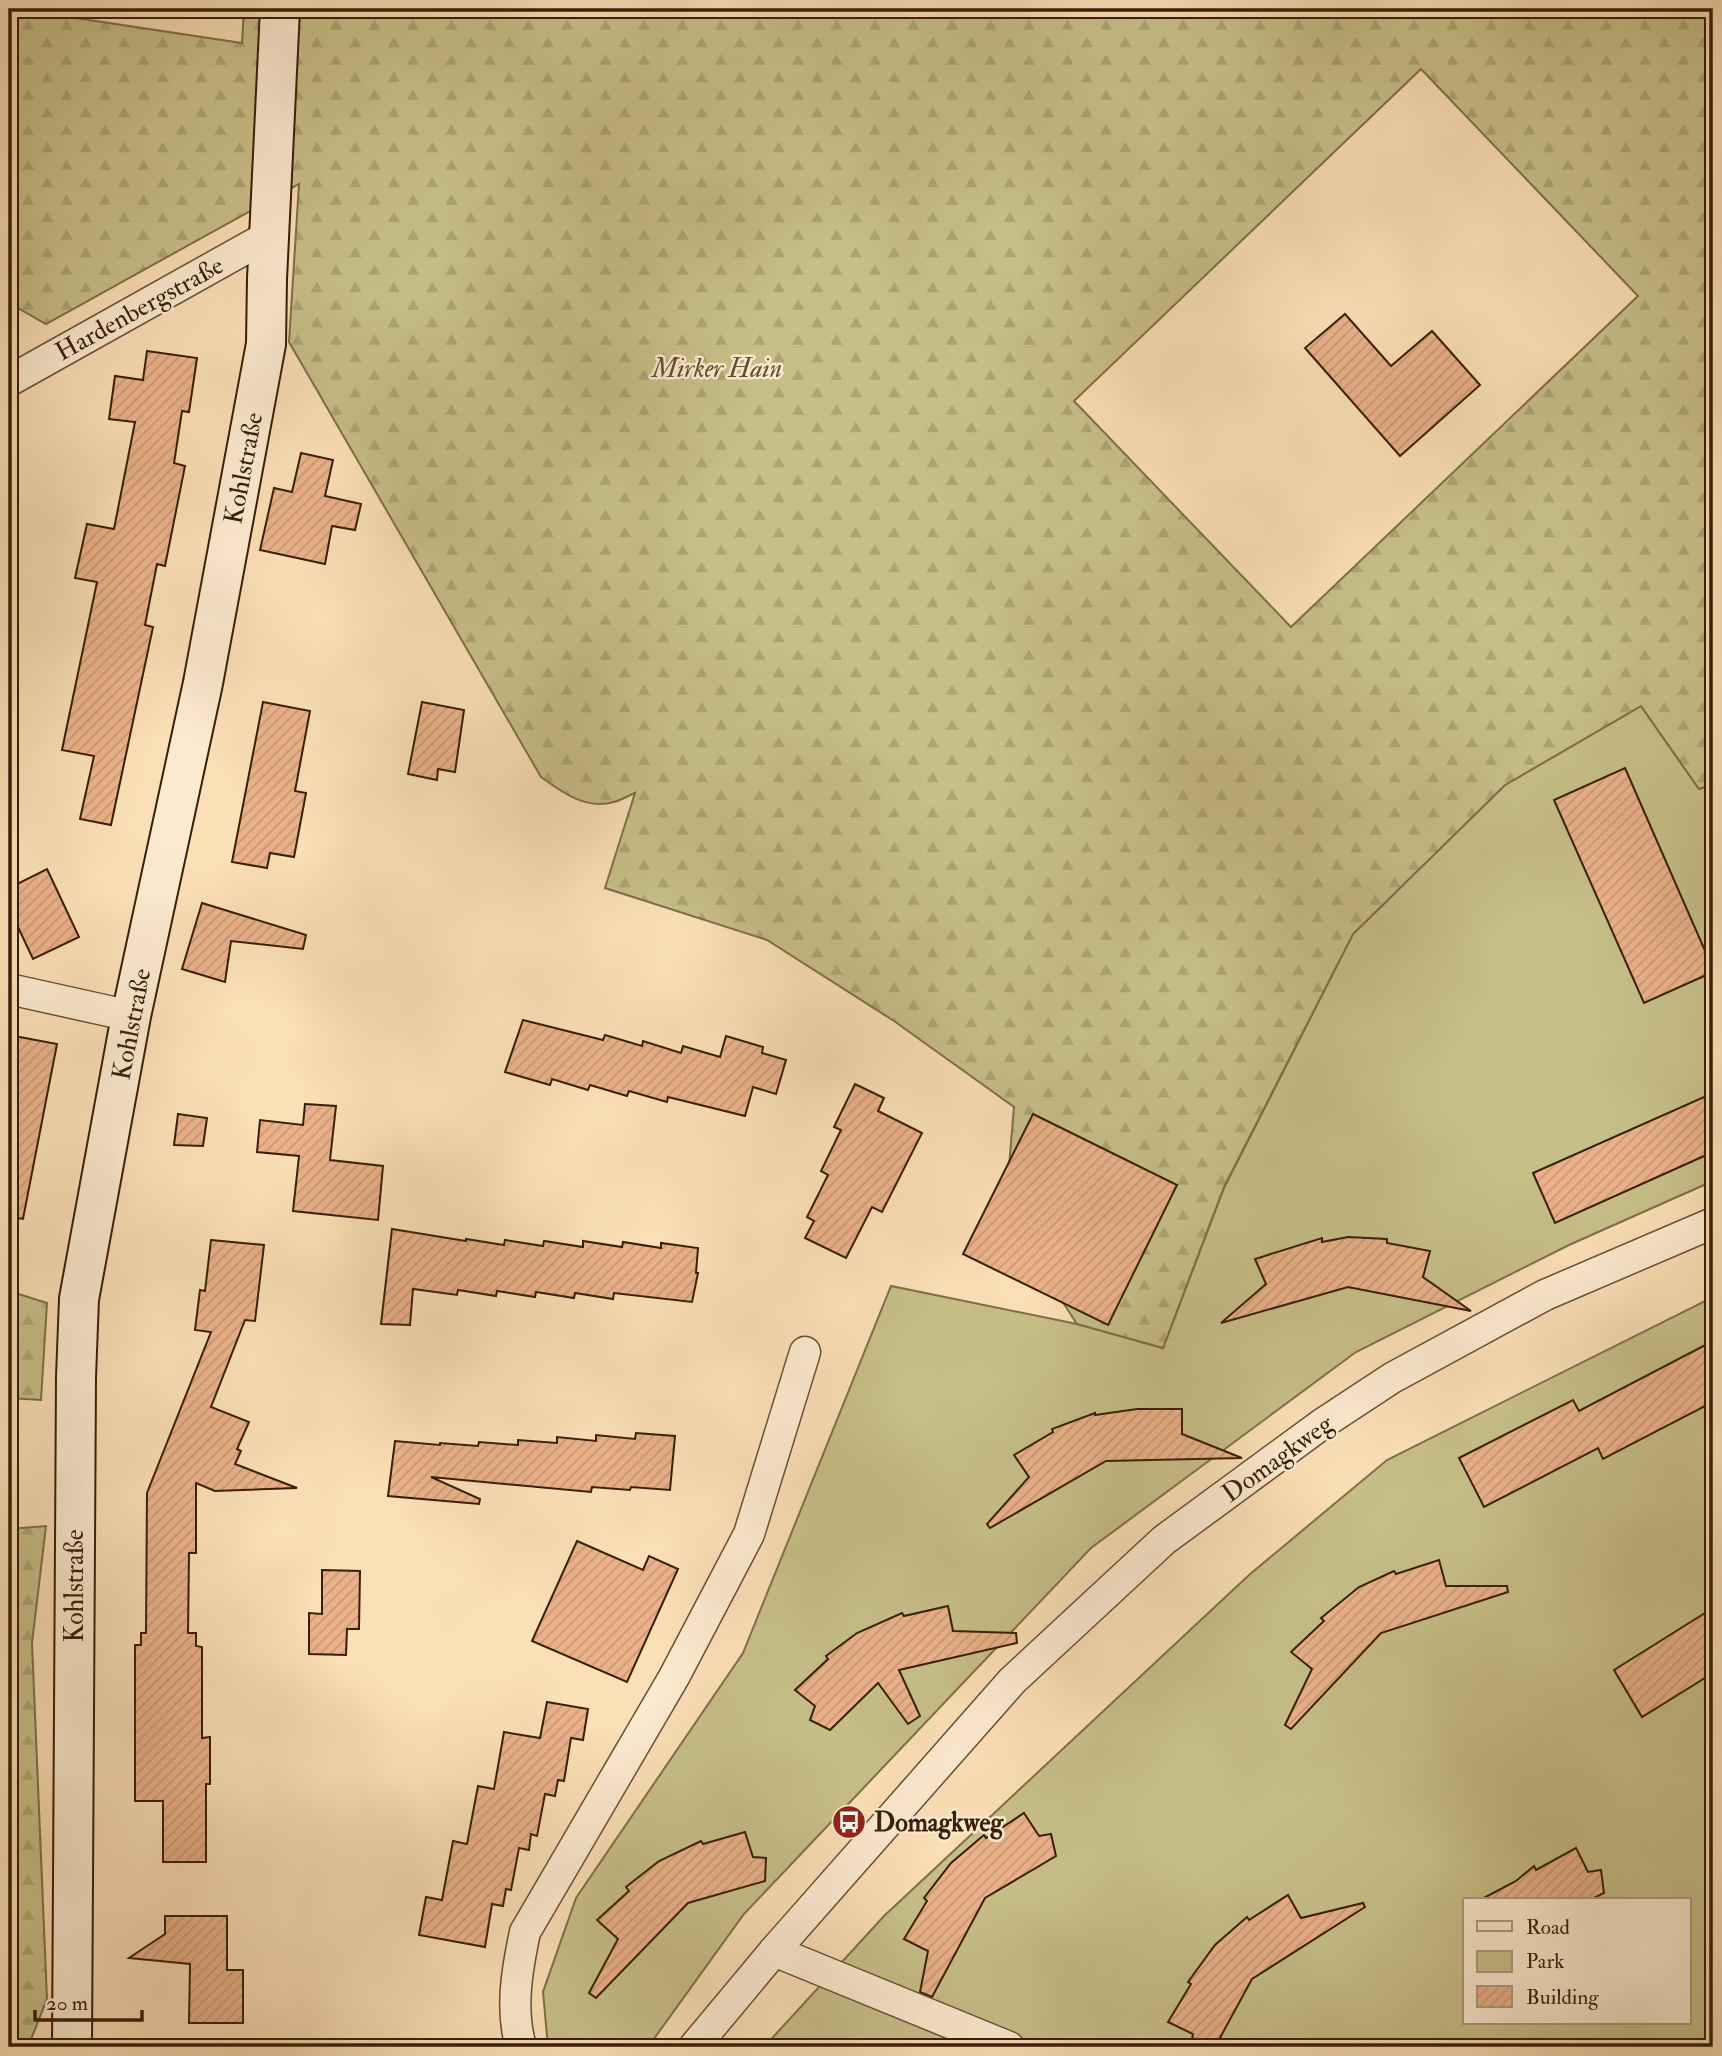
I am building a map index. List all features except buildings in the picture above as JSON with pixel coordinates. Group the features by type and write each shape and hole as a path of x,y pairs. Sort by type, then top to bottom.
{"street":[{"name":"Kohlstraße","path":"72,2047 75,1377 79,1299 131,1016 203,683 266,344 281,9"},
{"name":"Hardenbergstraße","path":"9,381 270,235"},
{"path":"9,989 131,1016"},
{"name":"Domagkweg","path":"694,2047 774,1951 1012,1681 1164,1540 1322,1424 1392,1378 1545,1295 1713,1223"},
{"path":"521,2047 515,2025 517,1967 525,1932 674,1677 749,1534 805,1352"},
{"path":"774,1951 1009,2047"}],"green space":[{"name":"Mirker Hain","path":"34,9 53,9 56,15 242,43 244,9 1713,9 1713,784 1699,789 1641,706 1505,785 1353,934 1224,1187 1163,1348 1077,1324 1005,1214 1014,1107 894,1021 767,940 605,888 635,793 614,802 593,804 575,798 541,777 289,342 299,184 46,324 9,303 9,24","holes":["1421,69 1638,296 1291,627 1074,401"]},
{"path":"1641,706 1699,789 1713,784 1713,1181 1569,1245 1356,1352 1091,1548 744,1914 648,2047 548,2047 543,1992 576,1898 743,1653 891,1286 1077,1324 1163,1348 1224,1188 1353,934 1505,785"},
{"path":"9,1291 47,1303 41,1400 9,1398"},
{"path":"1713,1297 1713,2047 764,2047 884,1916 1249,1575 1387,1460"},
{"path":"46,1526 32,1643 47,1999 28,2047 9,2047 9,1529"}],"place":[{"name":"Domagkweg","path":"849,1822"}]}
